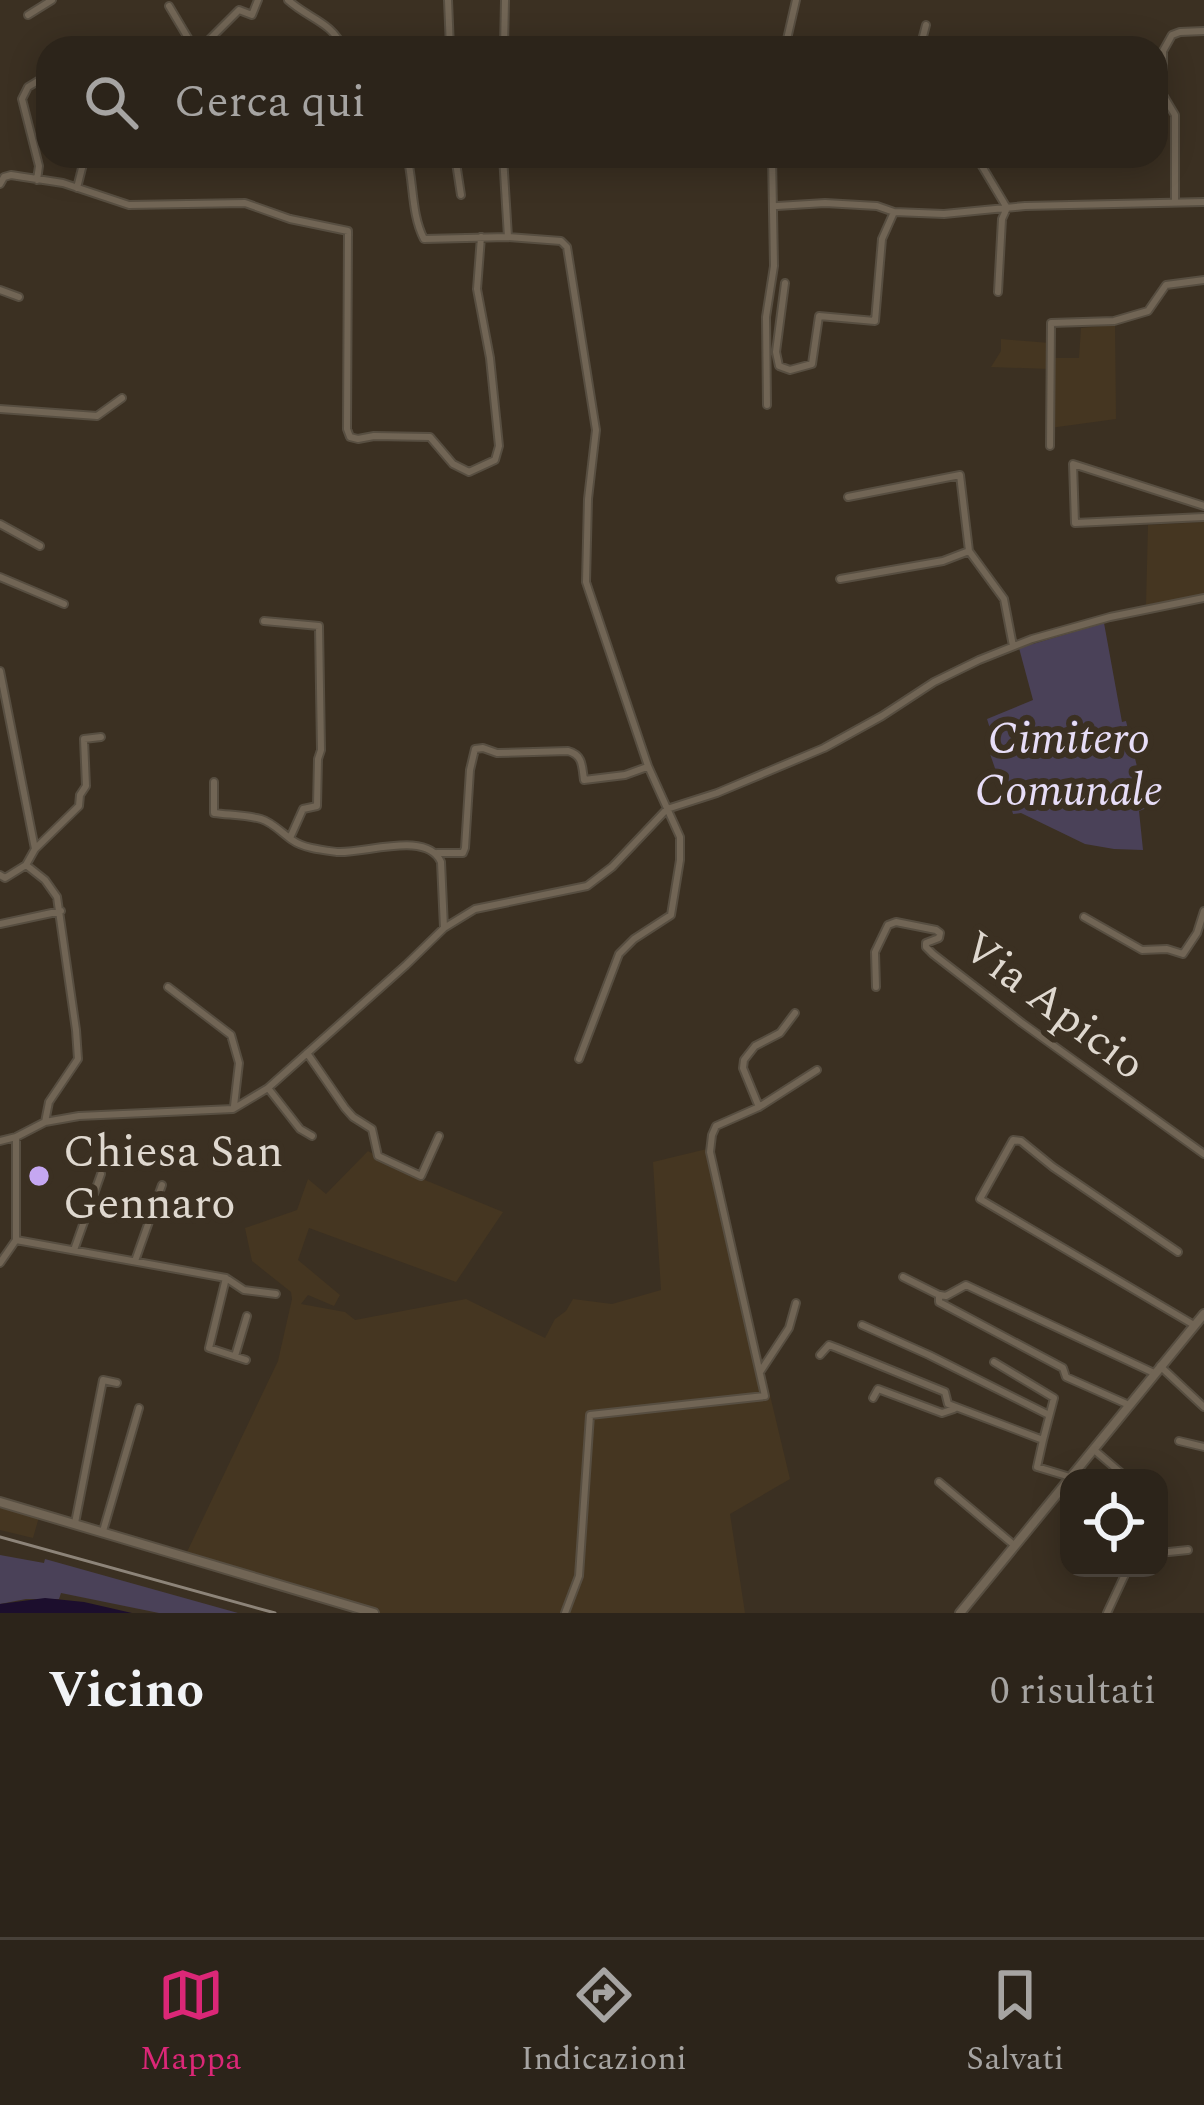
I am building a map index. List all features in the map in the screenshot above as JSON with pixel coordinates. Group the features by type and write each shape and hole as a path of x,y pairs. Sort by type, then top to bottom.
{"street":[{"path":"28,15 52,0"},
{"path":"210,36 238,10 252,15 258,0"},
{"path":"288,0 338,36"},
{"path":"448,0 450,36"},
{"path":"504,36 505,0"},
{"path":"788,36 796,0"},
{"path":"170,6 189,36"},
{"path":"923,36 926,25"},
{"path":"1168,41 1180,32 1204,31"},
{"path":"36,82 22,99 36,154"},
{"path":"1168,104 1174,116 1175,202"},
{"path":"38,180 39,168"},
{"path":"76,188 83,168"},
{"path":"409,168 424,239 508,236 560,241 567,247 596,430 586,582 648,766 680,837 671,915 619,954 579,1059"},
{"path":"457,168 461,195"},
{"path":"504,168 508,236"},
{"path":"767,405 772,168"},
{"path":"983,168 1006,208 998,292"},
{"path":"0,184 11,175 129,205 245,203 290,219 348,230 350,436 358,440 430,437 453,464 470,472 495,460 499,446 478,290 481,237"},
{"path":"777,206 825,203 944,214 1204,202"},
{"path":"785,284 776,352 779,366 790,370 812,364 819,316 875,321 883,239 894,212"},
{"path":"1050,446 1051,323 1114,321 1148,311 1166,285 1204,280"},
{"path":"0,290 19,297"},
{"path":"0,409 97,416 122,398"},
{"path":"1204,506 1073,464 1075,523 1204,517"},
{"path":"848,496 960,475 969,551 1004,599 1012,646"},
{"path":"0,524 40,546"},
{"path":"841,579 943,561 969,551"},
{"path":"0,577 64,604"},
{"path":"0,1141 45,1122 80,1116 233,1109 268,1088 444,928 475,909 587,886 612,867 667,809 824,748 934,682 1012,646 1110,617 1204,598"},
{"path":"264,622 319,626 317,806 303,809 290,838"},
{"path":"0,671 35,849"},
{"path":"0,875 5,878 26,866 35,849 79,806 86,786 84,740 101,737"},
{"path":"437,854 463,853 465,848 475,749 576,753 584,780 625,775 648,766"},
{"path":"214,782 214,813 265,819 297,844 341,853 430,848 441,862 444,928"},
{"path":"26,866 45,880 61,911 78,1059 49,1102 45,1122"},
{"path":"0,924 61,911"},
{"path":"1084,917 1142,950 1184,953 1200,936 1204,911"},
{"name":"Via Apicio","path":"876,987 875,952 888,925 896,922 936,930 939,938 926,943 933,954 1204,1154"},
{"path":"168,987 231,1035 238,1063 233,1109"},
{"path":"759,1107 742,1068 744,1060 755,1046 781,1033 795,1013"},
{"path":"307,1053 346,1108 372,1129 378,1156 421,1176 439,1136"},
{"path":"566,1613 579,1576 590,1415 765,1396 710,1152 712,1135 716,1126 759,1107 817,1070"},
{"path":"268,1088 300,1129 312,1136"},
{"path":"0,1262 16,1240 16,1137"},
{"path":"1178,1252 1021,1141 1013,1140 980,1199 1194,1325"},
{"path":"74,1250 101,1174"},
{"path":"135,1261 162,1185"},
{"path":"16,1240 226,1278 244,1290 276,1294"},
{"path":"903,1277 939,1295 966,1286 1157,1370 1204,1407"},
{"path":"226,1278 209,1348 246,1360"},
{"path":"939,1295 939,1302 1063,1368 1066,1377 1129,1405"},
{"path":"760,1372 789,1328 796,1303"},
{"path":"1076,1469 1204,1314"},
{"path":"236,1356 247,1316"},
{"path":"862,1324 1049,1415"},
{"path":"820,1355 829,1345 837,1348 945,1392 948,1404 1043,1440"},
{"path":"994,1362 1054,1398 1036,1467 1060,1474"},
{"path":"75,1522 103,1380 117,1383"},
{"path":"873,1398 878,1389 942,1413 958,1408"},
{"path":"103,1531 140,1408"},
{"path":"1179,1442 1204,1447"},
{"path":"1093,1448 1117,1469"},
{"path":"939,1482 1014,1545"},
{"path":"960,1613 1060,1489"},
{"path":"0,1502 374,1613"},
{"path":"1168,1552 1188,1550"},
{"path":"1107,1613 1123,1577"}],"shaded area":[{"path":"1115,325 1116,419 1050,428 1050,369 991,367 1001,351 1001,339 1050,343 1049,358 1079,358 1081,328"},
{"path":"1204,522 1204,594 1146,605 1148,525"},
{"path":"711,1148 790,1479 730,1514 745,1613 375,1613 187,1552 278,1361 292,1299 291,1292 252,1261 245,1228 297,1210 308,1179 326,1194 368,1151 403,1171 503,1212 456,1282 309,1228 298,1260 340,1295 334,1306 308,1295 301,1304 345,1312 355,1320 466,1299 545,1338 573,1299 612,1304 661,1290 653,1162"},
{"path":"0,1507 39,1517 33,1538 0,1530"},
{"path":"45,1598 132,1613 0,1613 0,1604"}],"green space":[{"name":"Cimitero Comunale","path":"1104,623 1122,722 1126,721 1147,808 1139,811 1143,850 1085,844 1021,813 1013,814 1003,777 998,777 989,751 996,748 987,719 1033,700 1019,648"},
{"path":"0,1555 44,1563 45,1559 238,1613 159,1613 61,1593 59,1599 0,1604"}],"railway":[{"path":"0,1537 275,1613"}],"place":[{"name":"Chiesa San Gennaro","path":"39,1176"}]}
